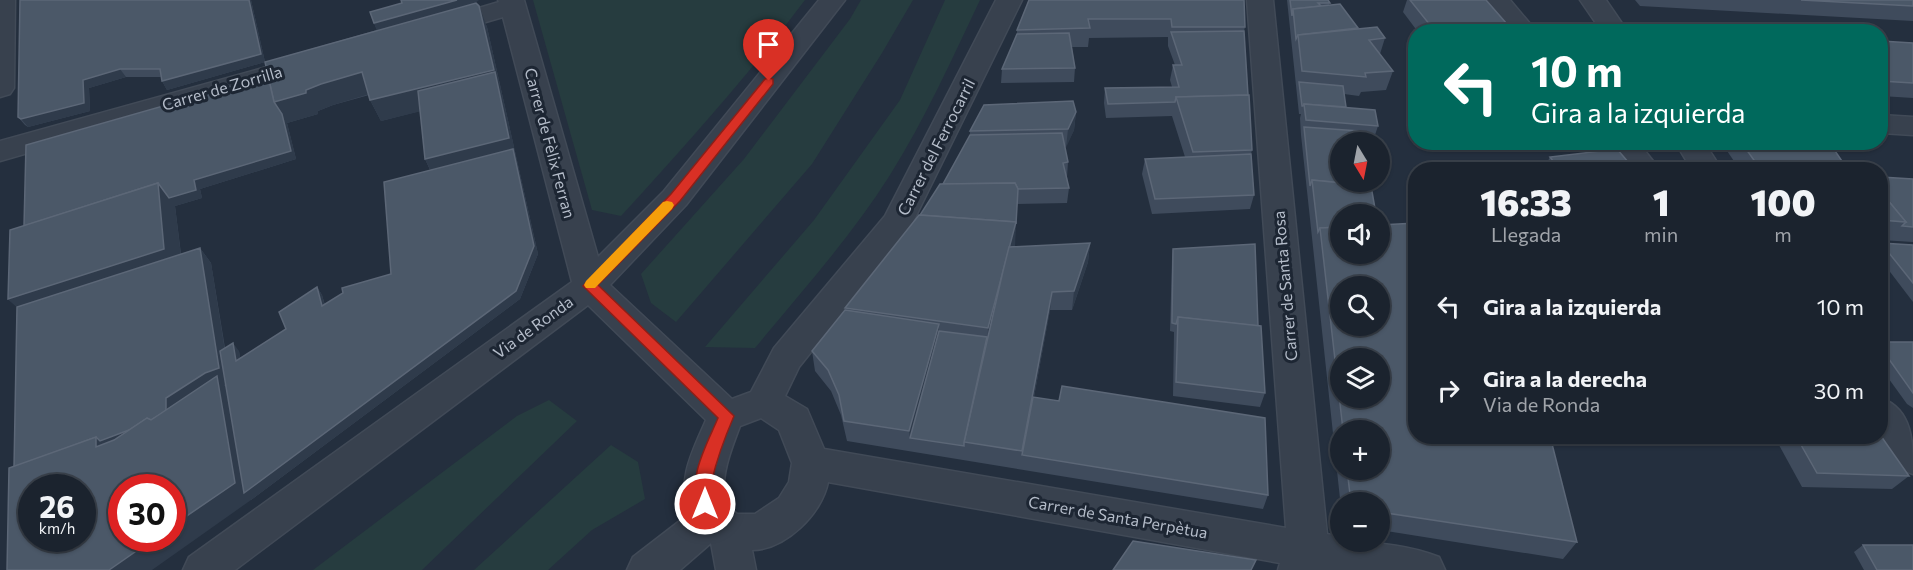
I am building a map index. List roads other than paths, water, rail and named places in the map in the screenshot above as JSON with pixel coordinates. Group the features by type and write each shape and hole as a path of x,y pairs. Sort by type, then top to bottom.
{"street":[{"path":"0,88 2,0"},
{"name":"Via de Ronda","path":"203,570 590,286 675,198 832,0"},
{"name":"Carrer del Ferrocarril","path":"764,402 786,358 898,222 1009,0"},
{"name":"Carrer de Santa Rosa","path":"1260,0 1302,560"},
{"path":"1496,0 1517,24"},
{"path":"1593,0 1610,24"},
{"path":"416,34 512,3"},
{"name":"Carrer de Fèlix Ferran","path":"512,3 590,286"},
{"name":"Carrer de Zorrilla","path":"0,151 336,56"},
{"path":"1888,124 1913,126"},
{"path":"1629,150 1638,162"},
{"path":"590,286 726,416"},
{"path":"647,570 667,556 762,532 793,510 808,486 811,463 794,420 764,402 726,416 710,454 703,484 705,504 726,540"},
{"name":"Carrer de Santa Perpètua","path":"811,463 1302,560 1425,570"}]}
